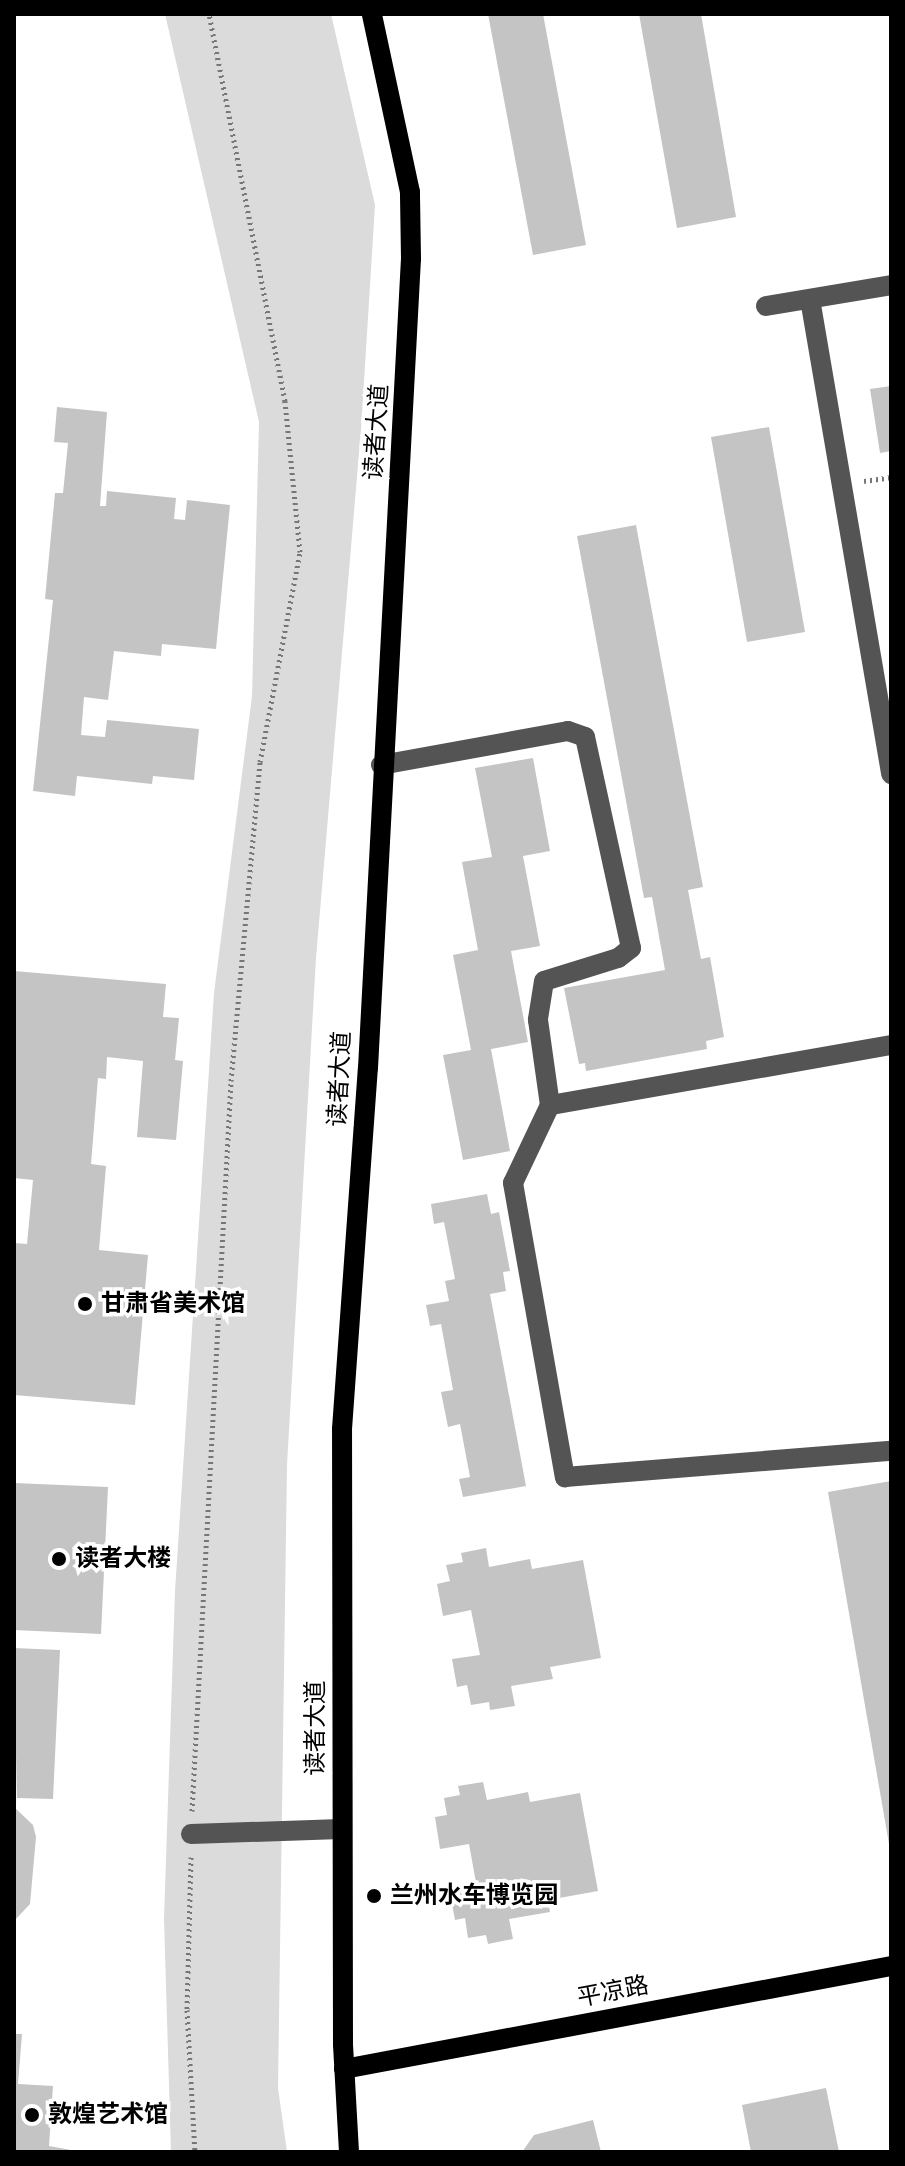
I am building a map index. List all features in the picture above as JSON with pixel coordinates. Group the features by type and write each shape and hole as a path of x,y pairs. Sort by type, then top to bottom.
{"main road":[{"name":"读者大道","path":"349,2152 344,2069 341,1829 342,1429 368,1068 381,765 409,340 411,219 402,140 372,14"},
{"name":"平凉路","path":"344,2069 891,1966"}],"lane":[{"path":"766,306 891,285"},
{"path":"810,299 891,774"},
{"path":"381,765 568,731 585,737 631,948 618,958 544,981 538,1020 550,1105 513,1183 565,1477 891,1451"},
{"path":"550,1105 891,1045"},
{"path":"191,1834 341,1829"}],"path":[{"path":"195,2152 187,2010 191,1834 231,1081 260,762 300,552 285,401 209,14"}],"shaded area":[{"path":"165,14 331,14 375,205 361,430 316,958 287,1465 278,2088 287,2152 171,2152 164,1919 175,1591 214,993 252,696 259,422"}],"building":[{"path":"488,14 543,14 586,245 533,255"},
{"path":"639,14 701,14 736,217 677,228"},
{"path":"891,386 891,451 880,453 870,389"},
{"path":"57,407 107,412 100,506 106,506 107,491 176,498 174,519 185,520 187,500 230,505 216,649 162,644 161,656 114,651 108,700 84,697 81,735 105,737 107,720 199,729 194,780 153,776 152,784 77,776 75,796 33,791 53,600 45,599 55,493 63,493 68,443 54,442"},
{"path":"769,427 805,632 747,642 711,437"},
{"path":"636,525 703,887 688,890 701,959 710,957 724,1037 706,1041 707,1049 586,1071 585,1063 579,1064 564,988 665,970 652,897 644,898 577,536"},
{"path":"533,758 550,851 523,856 540,946 511,951 528,1042 491,1049 510,1151 463,1160 443,1055 471,1050 453,955 478,950 462,862 492,857 475,768"},
{"path":"14,971 166,984 163,1017 179,1018 175,1060 183,1061 176,1140 137,1137 143,1061 107,1057 106,1079 98,1078 91,1164 106,1166 99,1250 148,1255 135,1405 14,1395 14,1243 27,1244 33,1180 14,1178"},
{"path":"487,1194 491,1214 499,1212 510,1271 503,1272 506,1291 490,1294 526,1486 463,1497 459,1479 470,1477 460,1424 448,1427 441,1392 453,1390 441,1324 430,1326 426,1305 449,1301 445,1281 455,1279 444,1222 434,1224 431,1204"},
{"path":"891,1481 891,1844 889,1844 828,1492"},
{"name":"读者大楼","path":"14,1483 108,1487 101,1634 14,1630"},
{"path":"486,1548 489,1567 530,1559 532,1569 583,1560 601,1658 550,1667 553,1679 511,1686 515,1706 490,1710 489,1702 471,1705 467,1685 457,1687 452,1659 480,1655 471,1610 443,1616 437,1584 450,1581 446,1565 463,1562 461,1553"},
{"path":"14,1648 60,1650 53,1799 17,1798 17,1806"},
{"path":"483,1782 487,1800 528,1792 530,1802 580,1793 598,1891 548,1900 550,1912 509,1919 513,1939 488,1944 486,1935 468,1938 465,1918 455,1920 450,1893 477,1888 469,1844 440,1849 435,1817 447,1815 444,1798 460,1795 458,1786"},
{"path":"14,1807 33,1825 36,1837 30,1904 14,1921"},
{"name":"敦煌艺术馆","path":"14,2034 22,2034 18,2084 53,2086 49,2146 82,2152 14,2152"},
{"path":"826,2088 839,2152 751,2152 742,2105"},
{"path":"593,2120 601,2152 522,2152 534,2135"}],"place":[{"name":"甘肃省美术馆","path":"85,1304"},
{"name":"读者大楼","path":"59,1559"},
{"name":"兰州水车博览园","path":"374,1896"},
{"name":"敦煌艺术馆","path":"32,2115"}]}
